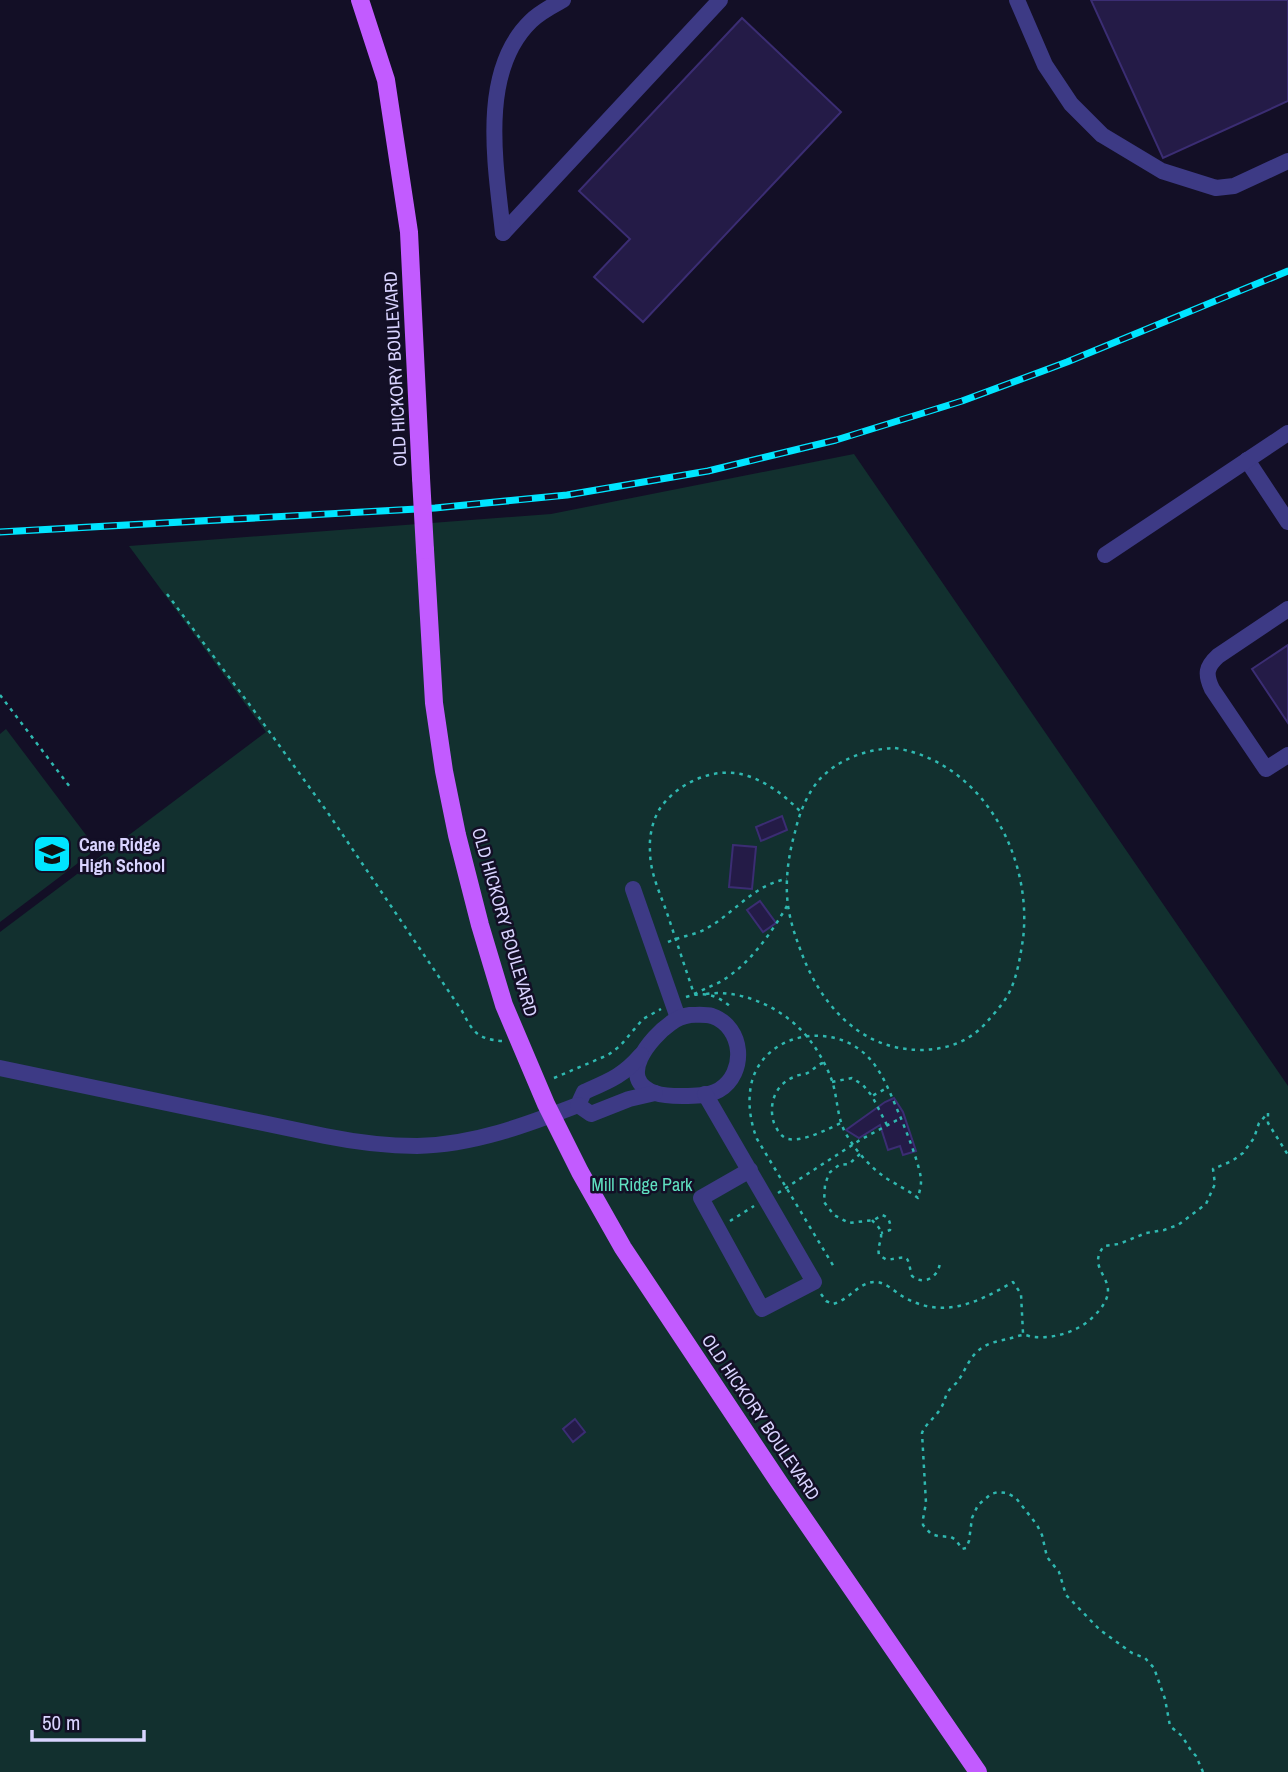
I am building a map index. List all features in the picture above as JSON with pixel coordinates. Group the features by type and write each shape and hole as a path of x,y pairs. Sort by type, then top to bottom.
{"main road":[{"name":"OLD HICKORY BOULEVARD","path":"360,0 386,80 409,232 434,703 448,797 469,886 504,1005 551,1115 585,1183 623,1248 978,1772"}],"street":[{"path":"563,0 533,19 522,32 509,54 500,83 494,124 503,233 720,0"},
{"path":"1017,0 1045,65 1071,104 1102,135 1143,160 1162,171 1216,188 1234,186 1288,161"},
{"path":"1105,555 1288,433"},
{"path":"1247,460 1288,522"},
{"path":"1288,609 1218,656 1206,671 1212,689 1266,769 1288,755"},
{"path":"633,889 678,1018"},
{"path":"0,1068 325,1136 394,1146 419,1146 461,1142 508,1130 578,1105 584,1092 630,1068 641,1055 663,1029 678,1018 709,1015 728,1027 736,1038 738,1062 735,1073 718,1090 695,1096 663,1096 643,1087 637,1069 641,1055"},
{"path":"578,1105 591,1114 629,1099 655,1093"},
{"path":"705,1094 750,1170 814,1282 762,1309 701,1198 750,1170"}],"path":[{"path":"167,594 328,813 455,1000 472,1030 480,1037 490,1040 519,1042"},
{"path":"0,695 70,787"},
{"path":"895,748 922,754 952,770 986,803 1009,843 1022,892 1025,923 1017,972 1007,995 973,1035 951,1046 929,1050 903,1049 872,1039 853,1027 828,1003 805,962 788,904 787,879 791,845 801,812 810,793 831,769 872,750 895,748"},
{"path":"788,904 749,958 720,981 694,995 655,879 650,852 654,821 670,797 692,781 719,773 736,773 765,783 801,812"},
{"path":"653,947 702,932 763,887 774,881 787,879"},
{"path":"706,994 726,993 757,1002 786,1016 807,1036 832,1082 841,1123 853,1144 880,1174 918,1198 922,1181 906,1129 887,1088 873,1062 857,1047 826,1035 807,1036 793,1039 769,1054 752,1080 752,1125 757,1139 834,1268"},
{"path":"823,1063 807,1073 793,1077 781,1086 772,1104 773,1120 780,1133 790,1139 800,1139 841,1123"},
{"path":"832,1082 852,1078 863,1085 887,1125"},
{"path":"872,1096 887,1088"},
{"path":"1203,1772 1182,1736 1170,1726 1165,1699 1154,1668 1145,1658 1132,1653 1100,1630 1066,1595 1059,1572 1047,1558 1037,1525 1016,1498 998,1492 991,1494 978,1505 972,1518 966,1548 962,1549 951,1537 931,1534 923,1525 926,1503 921,1435 942,1406 948,1390 956,1384 978,1350 1023,1335 1035,1337 1062,1334 1085,1324 1095,1315 1102,1307 1109,1290 1097,1264 1104,1246 1172,1228 1203,1208 1215,1184 1213,1169 1243,1153 1254,1138 1259,1123 1268,1113 1268,1123 1288,1155"},
{"path":"727,1222 786,1188 853,1144 901,1118"},
{"path":"860,1154 849,1164 839,1165 830,1174 825,1185 824,1202 830,1212 839,1219 854,1223 882,1215 888,1218 890,1230 881,1234"},
{"path":"872,1220 881,1234 878,1247 880,1255 887,1260 902,1256 905,1258 910,1262 912,1276 916,1280 931,1278 939,1269 940,1262"},
{"path":"814,1282 826,1301 832,1304 846,1298 863,1284 881,1282 914,1303 958,1308 1013,1282 1021,1294 1023,1335"}],"green space":[{"name":"Mill Ridge Park","path":"854,454 1288,1086 1288,1772 0,1772 0,932 266,732 129,546 551,514"},
{"path":"6,729 92,843 90,854 0,922 0,734"}],"building":[{"path":"1091,0 1288,0 1288,101 1163,158"},
{"path":"742,18 841,112 643,322 594,277 630,239 579,191"},
{"path":"1288,645 1288,723 1252,669"},
{"path":"782,816 787,830 761,841 756,827"},
{"path":"733,845 756,847 752,889 729,887"},
{"path":"760,901 776,923 763,932 747,910"},
{"path":"894,1098 903,1112 916,1151 903,1155 900,1146 888,1150 880,1125 859,1138 846,1130"},
{"path":"575,1419 585,1432 573,1442 563,1429"}],"railway":[{"path":"0,532 435,508 567,495 708,471 836,440 962,401 1067,362 1288,271"}],"place":[{"name":"Cane Ridge High School","path":"52,854"}]}
